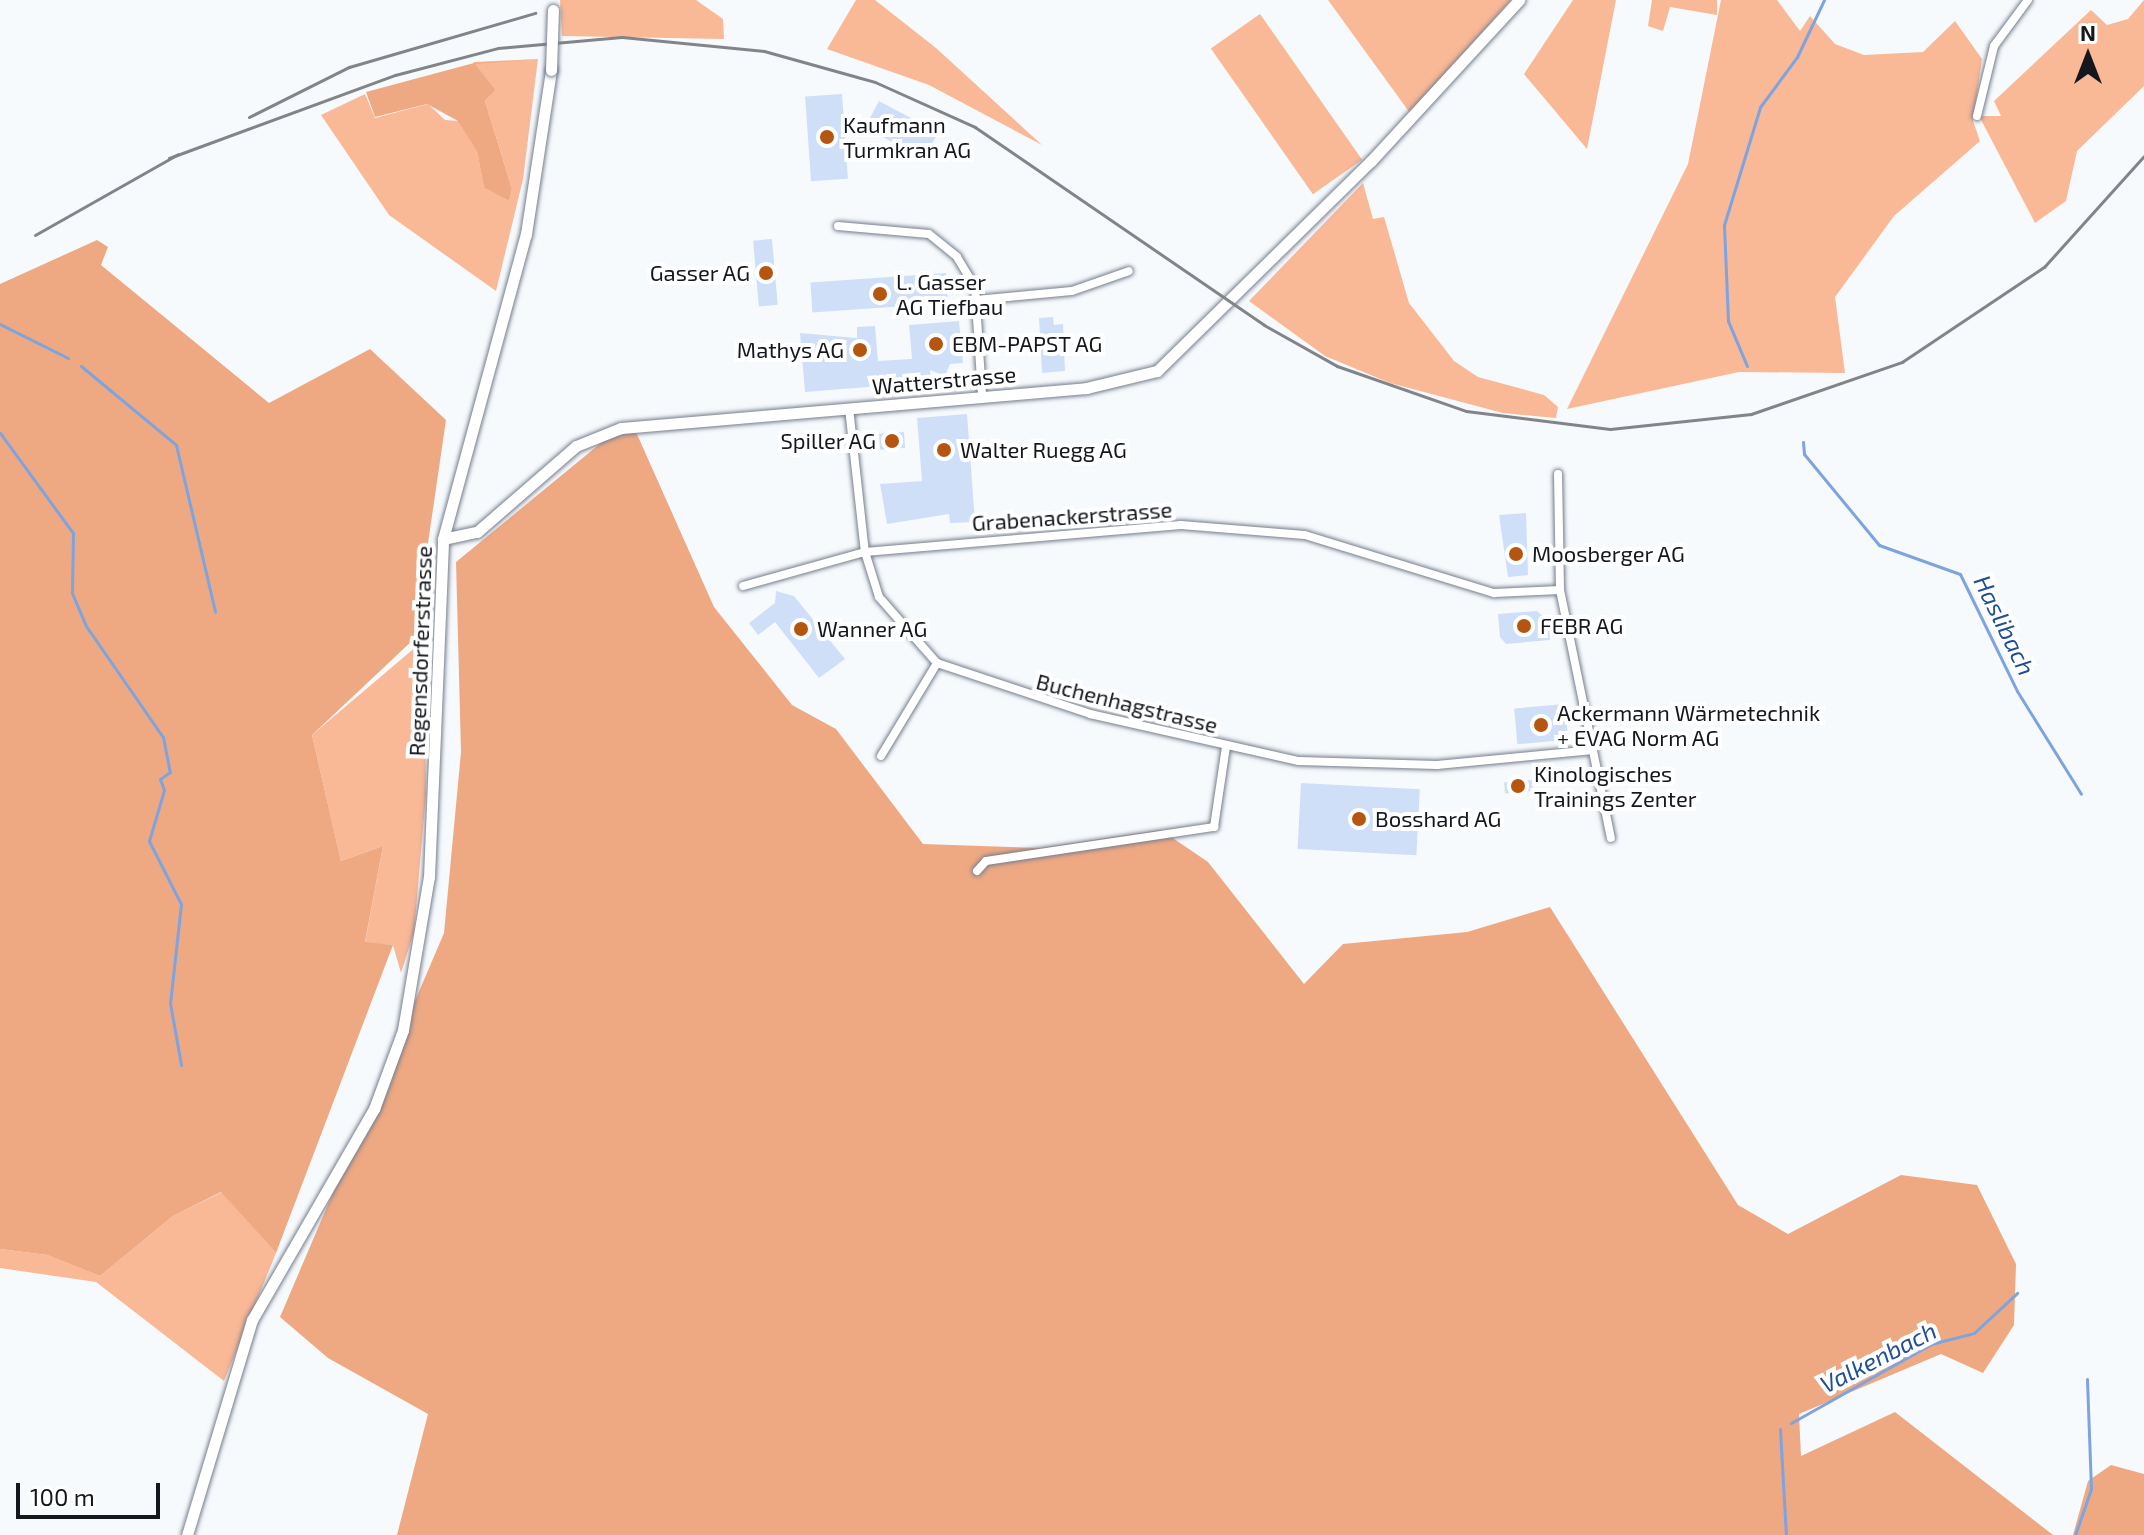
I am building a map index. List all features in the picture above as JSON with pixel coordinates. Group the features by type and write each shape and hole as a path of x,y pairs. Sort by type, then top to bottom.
{"street":[{"name":"Watterstrasse","path":"443,539 477,532 576,446 604,432 1109,385 1169,364 1491,38 1519,0"},
{"path":"1977,116 1994,46 2028,0"},
{"name":"Regensdorferstrasse","path":"187,1535 252,1320 374,1109 411,997 436,794 443,539 526,234 551,70 553,5"},
{"path":"838,226 929,234 957,257 976,300 982,396"},
{"path":"976,300 1072,291 1129,271"},
{"name":"Buchenhagstrasse","path":"849,408 865,552 879,597 937,663 995,687 1226,747 1299,761 1398,766 1593,750"},
{"path":"1558,474 1560,590 1611,838"},
{"name":"Grabenackerstrasse","path":"743,586 865,552 1181,525 1305,535 1494,593 1560,590"},
{"path":"881,756 937,663"},
{"path":"977,871 986,861 1214,827 1226,747"}],"shaded area":[{"path":"560,0 696,0 723,19 724,39 562,36"},
{"path":"856,0 875,0 936,48 1042,145 929,85 827,49"},
{"path":"1328,0 1511,0 1410,113"},
{"path":"1573,0 1616,0 1587,149 1524,74"},
{"path":"1652,0 1717,0 1717,15 1670,7 1663,31 1648,26"},
{"path":"1721,0 1777,0 1800,31 1810,16 1835,44 1864,55 1923,52 1955,21 1982,59 1973,121 1980,141 1894,216 1835,297 1845,373 1739,372 1567,409 1688,164"},
{"path":"2144,0 2144,86 2077,151 2066,201 2035,223 1979,116 2001,116 1994,101 2091,10 2107,25 2128,19"},
{"path":"1260,14 1362,160 1313,194 1211,48"},
{"path":"538,59 523,179 496,291 389,215 321,115 365,94 375,118 428,104 445,120 459,121 477,150 484,188 509,201 512,189 485,101 496,90 473,62"},
{"path":"539,59 475,64 496,90 485,101 512,189 509,201 484,188 477,151 458,121 427,104 375,117 366,92 474,63"},
{"path":"1363,183 1373,219 1384,217 1409,303 1454,361 1478,377 1544,395 1558,407 1556,418 1503,413 1390,383 1325,356 1249,301"},
{"path":"97,240 108,247 101,265 269,403 370,349 446,420 414,639 312,735 341,861 383,846 365,942 393,945 276,1253 221,1192 173,1216 100,1276 47,1255 0,1249 0,284"},
{"path":"636,432 714,607 792,705 836,729 923,844 1040,848 1161,830 1208,862 1304,984 1343,944 1467,932 1550,907 1738,1205 1788,1234 1901,1175 1977,1185 2016,1264 2014,1325 1983,1373 1941,1354 1799,1414 1801,1456 1895,1412 2053,1535 397,1535 428,1414 328,1358 280,1317 444,933 461,752 456,562 607,438"},
{"path":"424,640 426,794 414,932 401,973 393,945 365,943 383,846 341,861 312,735"},
{"path":"222,1192 276,1253 224,1381 96,1282 0,1268 0,1249 47,1255 100,1276 173,1216"},
{"path":"2111,1465 2144,1474 2144,1535 2073,1535 2088,1481"}],"building":[{"name":"Kaufmann Turmkran AG","path":"842,94 848,179 811,181 805,97"},
{"name":"Kaufmann Turmkran AG","path":"879,101 938,132 924,159 865,127"},
{"name":"Gasser AG","path":"772,239 778,305 759,306 753,241"},
{"name":"L. Gasser AG Tiefbau","path":"946,273 948,303 812,312 810,282"},
{"path":"1053,317 1054,325 1063,324 1065,371 1042,373 1039,318"},
{"path":"959,321 963,363 950,364 945,376 930,370 931,382 805,392 800,333 857,338 857,327 875,326 878,361 912,359 909,325"},
{"name":"Walter Ruegg AG","path":"967,414 975,522 950,523 949,514 887,524 880,484 922,481 917,418"},
{"name":"Spiller AG","path":"904,432 905,448 880,450 879,434"},
{"name":"Moosberger AG","path":"1526,513 1528,575 1508,577 1499,515"},
{"name":"Wanner AG","path":"776,591 794,596 845,659 819,678 775,622 758,635 749,623 775,603"},
{"name":"FEBR AG","path":"1537,611 1549,622 1550,640 1506,644 1500,637 1498,614"},
{"name":"Ackermann Wärmetechnik + EVAG Norm AG","path":"1565,704 1568,740 1517,744 1514,708"},
{"name":"Kinologisches Trainings Zenter","path":"1532,780 1533,791 1505,793 1504,782"},
{"name":"Bosshard AG","path":"1301,783 1420,789 1416,855 1298,849"}],"waterway":[{"name":"Haslibach","path":"1747,366 1728,321 1724,225 1760,107 1797,57 1824,0"},
{"path":"0,324 68,358"},
{"path":"81,366 176,445 215,611"},
{"path":"0,433 73,533 72,593 86,626 163,737 170,772 160,779 164,790 149,841 181,904 170,1003 181,1065"},
{"name":"Haslibach","path":"1803,442 1804,454 1879,545 1960,574 2017,691 2081,794"},
{"name":"Valkenbach","path":"1791,1423 1931,1344 1974,1333 2017,1293"},
{"path":"2075,1535 2091,1489 2087,1379"},
{"name":"Valkenbach","path":"1780,1429 1786,1535"}],"railway":[{"path":"249,117 349,67 535,13"},
{"path":"169,158 395,75 498,48 622,37 764,51 875,82 975,127 1264,325 1337,366 1466,411 1610,429 1751,414 1902,362 2044,267 2144,156"},
{"path":"35,235 178,154"}],"place":[{"name":"Kaufmann Turmkran AG","path":"827,137"},
{"name":"Gasser AG","path":"766,273"},
{"name":"L. Gasser AG Tiefbau","path":"880,294"},
{"name":"EBM-PAPST AG","path":"936,344"},
{"name":"Mathys AG","path":"860,350"},
{"name":"Spiller AG","path":"892,441"},
{"name":"Walter Ruegg AG","path":"944,450"},
{"name":"Moosberger AG","path":"1516,554"},
{"name":"FEBR AG","path":"1524,626"},
{"name":"Wanner AG","path":"801,629"},
{"name":"Ackermann Wärmetechnik + EVAG Norm AG","path":"1541,725"},
{"name":"Kinologisches Trainings Zenter","path":"1518,786"},
{"name":"Bosshard AG","path":"1359,819"}]}
